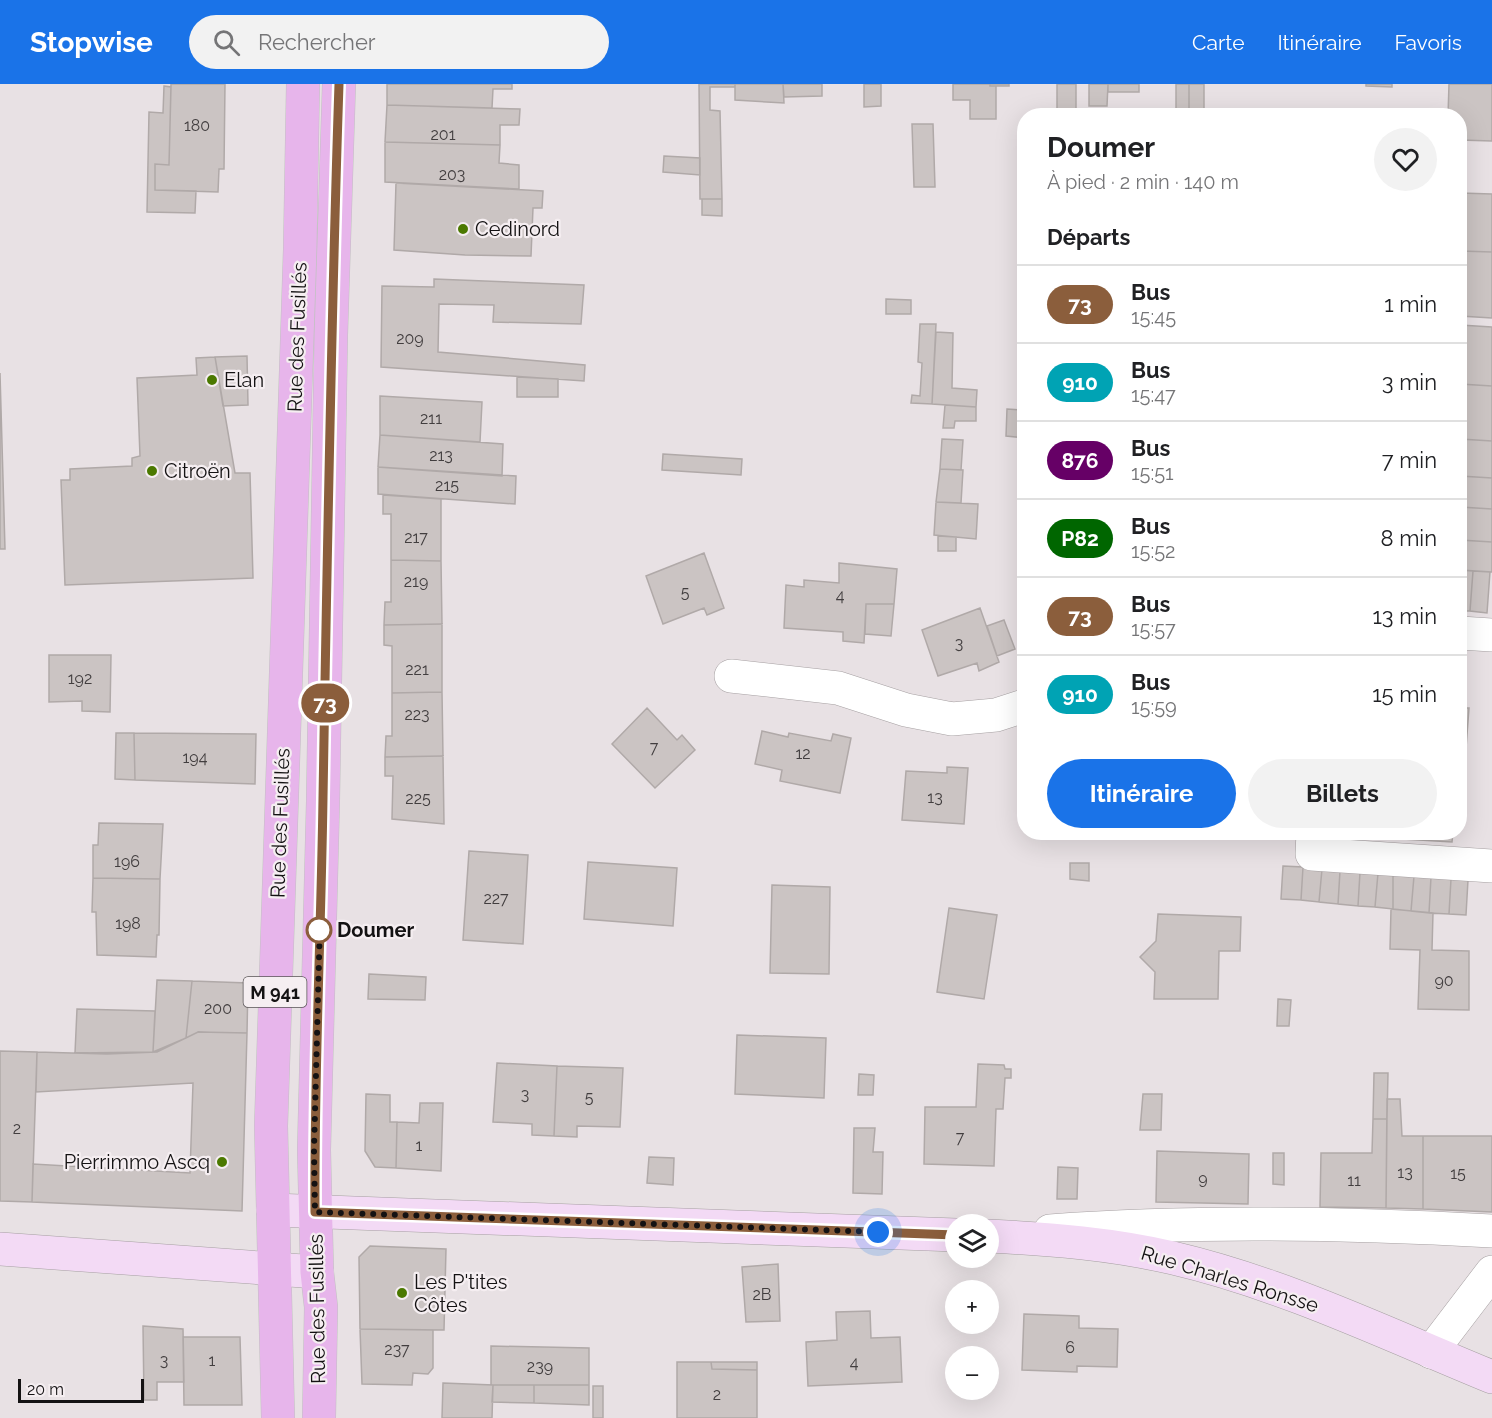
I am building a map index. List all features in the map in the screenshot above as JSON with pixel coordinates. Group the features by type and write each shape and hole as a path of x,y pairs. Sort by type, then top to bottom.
{"main road":[{"name":"Rue des Fusillés","path":"278,1418 271,1115 303,84"},
{"name":"Rue des Fusillés","path":"319,1418 321,1307 317,1272 314,1150 331,335 339,84"},
{"path":"273,1210 945,1234"},
{"name":"Rue Charles Ronsse","path":"999,1237 1094,1244 1175,1259 1258,1283 1314,1303 1492,1377"},
{"path":"0,1249 317,1272"}],"street":[{"path":"1467,633 1492,635"},
{"path":"731,676 838,688 906,710 952,719 996,715 1017,708"},
{"path":"1312,840 1311,854 1492,866"},
{"name":"Rue Charles Ronsse","path":"999,1235 1090,1228 1256,1224 1492,1231"},
{"path":"1431,1352 1492,1272"}],"building":[{"path":"171,84 225,84 224,169 219,169 218,192 155,190 155,164 169,165"},
{"path":"387,84 512,84 512,89 493,89 492,108 387,105"},
{"path":"699,84 735,84 735,87 710,87 710,110 720,111 722,199 700,199"},
{"path":"735,84 783,84 784,103 735,100"},
{"path":"783,84 822,84 822,96 784,97"},
{"path":"864,84 881,84 881,106 864,107"},
{"path":"953,84 996,86 996,119 970,119 970,100 953,100"},
{"path":"990,84 1009,84 1009,86 990,86"},
{"path":"1057,84 1076,84 1076,108 1057,108"},
{"path":"1089,84 1108,84 1107,106 1089,106"},
{"path":"1108,84 1139,84 1139,92 1108,92"},
{"path":"1176,84 1189,84 1189,108 1176,108"},
{"path":"1189,84 1204,84 1204,108 1189,108"},
{"path":"1366,84 1392,84 1392,87 1366,86"},
{"path":"1449,84 1492,84 1492,141 1467,140 1467,108 1448,108"},
{"path":"164,86 171,87 169,165 155,164 155,190 196,191 195,213 147,212 149,112 163,113"},
{"path":"387,105 520,109 519,125 500,125 500,145 385,142"},
{"path":"912,124 933,124 935,187 914,187"},
{"path":"385,142 500,145 499,163 519,165 519,189 385,182"},
{"path":"664,156 700,158 700,175 663,172"},
{"name":"Cedinord","path":"396,183 543,191 542,208 533,208 531,256 465,255 394,250"},
{"path":"1467,193 1492,194 1492,252 1467,251"},
{"path":"702,199 722,199 722,216 702,215"},
{"path":"1467,251 1492,252 1492,318 1467,316"},
{"path":"434,279 584,285 581,324 493,322 494,305 439,304 438,352 585,365 584,381 381,367 382,286 434,287"},
{"path":"886,299 911,300 911,314 886,314"},
{"path":"920,324 936,324 932,404 911,403 912,395 920,396 922,363 918,362"},
{"path":"1467,325 1492,327 1492,386 1467,384"},
{"path":"936,332 953,333 952,388 977,390 976,407 932,404"},
{"path":"247,356 248,405 223,406 215,357"},
{"name":"Citroën","path":"215,357 235,473 250,473 253,578 65,585 61,480 70,480 70,469 132,466 132,458 140,456 137,378 197,375 196,358"},
{"path":"0,373 5,549 0,549"},
{"path":"517,377 558,379 558,397 517,397"},
{"path":"1467,384 1492,386 1492,441 1467,439"},
{"path":"380,396 482,402 480,442 380,435"},
{"path":"945,405 976,407 976,421 955,421 954,428 943,428"},
{"path":"1007,409 1017,410 1017,437 1006,436"},
{"path":"380,435 503,444 502,476 378,467"},
{"path":"942,439 963,440 961,470 940,469"},
{"path":"1467,439 1492,441 1492,478 1467,476"},
{"path":"663,454 742,459 741,475 662,470"},
{"path":"378,467 516,476 515,504 378,494"},
{"path":"940,469 963,470 961,503 936,502"},
{"path":"1467,476 1492,478 1492,509 1467,507"},
{"path":"383,495 441,499 441,561 391,560 391,514 383,514"},
{"path":"936,502 978,504 976,539 934,535"},
{"path":"1467,507 1492,509 1492,542 1467,540"},
{"path":"938,536 956,537 956,551 938,551"},
{"path":"1467,540 1492,542 1492,572 1467,570"},
{"path":"704,553 724,608 707,615 704,608 663,624 646,576"},
{"path":"391,560 441,561 442,624 384,625 385,602 391,602"},
{"path":"839,563 897,569 894,604 866,604 864,643 843,641 843,632 784,628 786,585 804,587 804,580 839,583"},
{"path":"1467,571 1473,571 1470,611 1467,611"},
{"path":"1473,571 1490,572 1487,613 1470,611"},
{"path":"866,604 894,604 891,636 865,634"},
{"path":"980,608 999,662 979,671 977,663 938,676 922,630"},
{"path":"1004,620 1015,649 997,656 987,626"},
{"path":"442,624 442,692 392,693 392,646 384,645 384,625"},
{"path":"49,655 111,655 110,712 82,711 82,701 49,702"},
{"path":"442,692 443,756 385,757 386,736 392,736 392,693"},
{"path":"647,708 677,740 682,735 695,750 655,788 612,744"},
{"path":"1467,708 1469,708 1467,735"},
{"path":"762,731 788,737 789,733 831,741 833,734 851,738 840,793 780,781 782,770 755,764"},
{"path":"116,733 134,733 135,780 115,779"},
{"path":"134,733 256,734 255,784 135,780"},
{"path":"443,756 444,824 392,819 393,776 385,776 385,757"},
{"path":"947,767 968,768 964,824 902,820 906,771 947,773"},
{"path":"99,823 163,824 160,879 93,878 93,845 98,845"},
{"path":"1419,840 1452,840 1452,842"},
{"path":"469,851 528,855 523,944 463,940"},
{"path":"588,862 677,868 673,926 584,919"},
{"path":"1070,863 1089,863 1089,881 1070,879"},
{"path":"1283,866 1303,867 1301,900 1281,899"},
{"path":"1303,867 1322,869 1319,902 1301,900"},
{"path":"1322,869 1340,871 1338,904 1319,902"},
{"path":"1340,871 1360,872 1358,906 1338,904"},
{"path":"1360,872 1378,873 1375,907 1358,906"},
{"path":"1378,873 1393,874 1393,909 1375,907"},
{"path":"1393,874 1414,876 1411,911 1393,909"},
{"path":"1414,876 1431,877 1429,913 1411,911"},
{"path":"1431,877 1451,879 1449,914 1429,913"},
{"path":"93,878 160,879 159,935 157,935 156,957 97,955 96,912 92,912"},
{"path":"1451,879 1468,880 1466,915 1449,914"},
{"path":"772,885 830,887 829,974 770,973"},
{"path":"949,908 997,915 984,999 937,992"},
{"path":"1391,909 1433,913 1432,950 1469,951 1469,1010 1418,1009 1420,950 1390,949"},
{"path":"1158,914 1241,917 1240,951 1219,951 1218,999 1154,999 1155,972 1140,957 1156,941"},
{"path":"369,974 426,977 425,1000 368,999"},
{"path":"157,980 192,981 186,1038 153,1052"},
{"path":"192,981 248,983 247,1033 198,1032 186,1038"},
{"path":"1278,999 1291,1000 1289,1026 1277,1026"},
{"path":"77,1009 155,1011 153,1052 75,1053"},
{"path":"198,1032 247,1033 242,1211 32,1202 33,1164 190,1173 193,1083 36,1092 37,1052 107,1054 157,1052"},
{"path":"737,1035 826,1038 824,1098 735,1094"},
{"path":"0,1051 37,1052 32,1202 0,1201"},
{"path":"497,1063 557,1066 554,1136 532,1135 532,1124 493,1122"},
{"path":"978,1064 1004,1065 1005,1069 1011,1069 1011,1078 1005,1078 1003,1109 996,1109 994,1166 924,1164 925,1107 976,1107"},
{"path":"557,1066 623,1068 620,1127 577,1126 577,1137 554,1136"},
{"path":"1374,1073 1388,1073 1387,1119 1373,1119"},
{"path":"859,1074 874,1075 873,1095 858,1095"},
{"path":"366,1094 390,1095 390,1122 397,1122 396,1168 375,1167 365,1151"},
{"path":"1143,1094 1162,1094 1161,1130 1140,1130"},
{"path":"1387,1099 1400,1099 1402,1136 1423,1136 1423,1209 1386,1208"},
{"path":"420,1103 443,1103 441,1171 396,1168 397,1122 419,1123"},
{"path":"1373,1119 1387,1119 1386,1208 1320,1207 1321,1153 1372,1153"},
{"path":"854,1128 875,1128 873,1152 883,1152 882,1194 853,1193"},
{"path":"1423,1136 1492,1136 1492,1212 1423,1209"},
{"path":"1157,1151 1249,1154 1248,1204 1156,1202"},
{"path":"1273,1153 1284,1153 1284,1185 1273,1184"},
{"path":"649,1157 674,1158 673,1185 647,1183"},
{"path":"1058,1167 1078,1168 1077,1199 1057,1199"},
{"name":"Les P'tites Côtes","path":"370,1246 446,1249 444,1330 360,1329 359,1257"},
{"path":"778,1264 780,1321 746,1322 742,1267"},
{"path":"870,1311 871,1338 900,1337 902,1382 808,1386 806,1342 837,1340 836,1312"},
{"path":"1024,1314 1079,1316 1079,1328 1118,1329 1117,1367 1077,1366 1077,1372 1022,1370"},
{"path":"143,1326 183,1329 184,1382 157,1382 157,1400 144,1400"},
{"path":"360,1329 433,1330 433,1368 428,1374 413,1373 412,1385 362,1384"},
{"path":"183,1337 240,1337 242,1405 184,1405"},
{"path":"491,1346 589,1348 589,1385 491,1385"},
{"path":"677,1362 711,1362 712,1369 757,1370 757,1418 677,1418"},
{"path":"711,1362 757,1362 757,1370 712,1369"},
{"path":"443,1383 493,1385 492,1418 442,1418"},
{"path":"493,1385 534,1385 534,1403 492,1402"},
{"path":"534,1385 589,1385 589,1405 534,1403"},
{"path":"593,1386 603,1386 603,1418 593,1418"}],"bus line":[{"name":"73","path":"339,84 331,335 314,1150 315,1212 945,1235"}],"place":[{"name":"Cedinord","path":"463,229"},
{"name":"Elan","path":"212,380"},
{"name":"Citroën","path":"152,471"},
{"name":"Doumer","path":"319,930"},
{"name":"Pierrimmo Ascq","path":"222,1162"},
{"name":"Les P'tites Côtes","path":"402,1293"}],"route":[{"path":"319,930 320,922 314,1150 315,1212 878,1232"}]}
